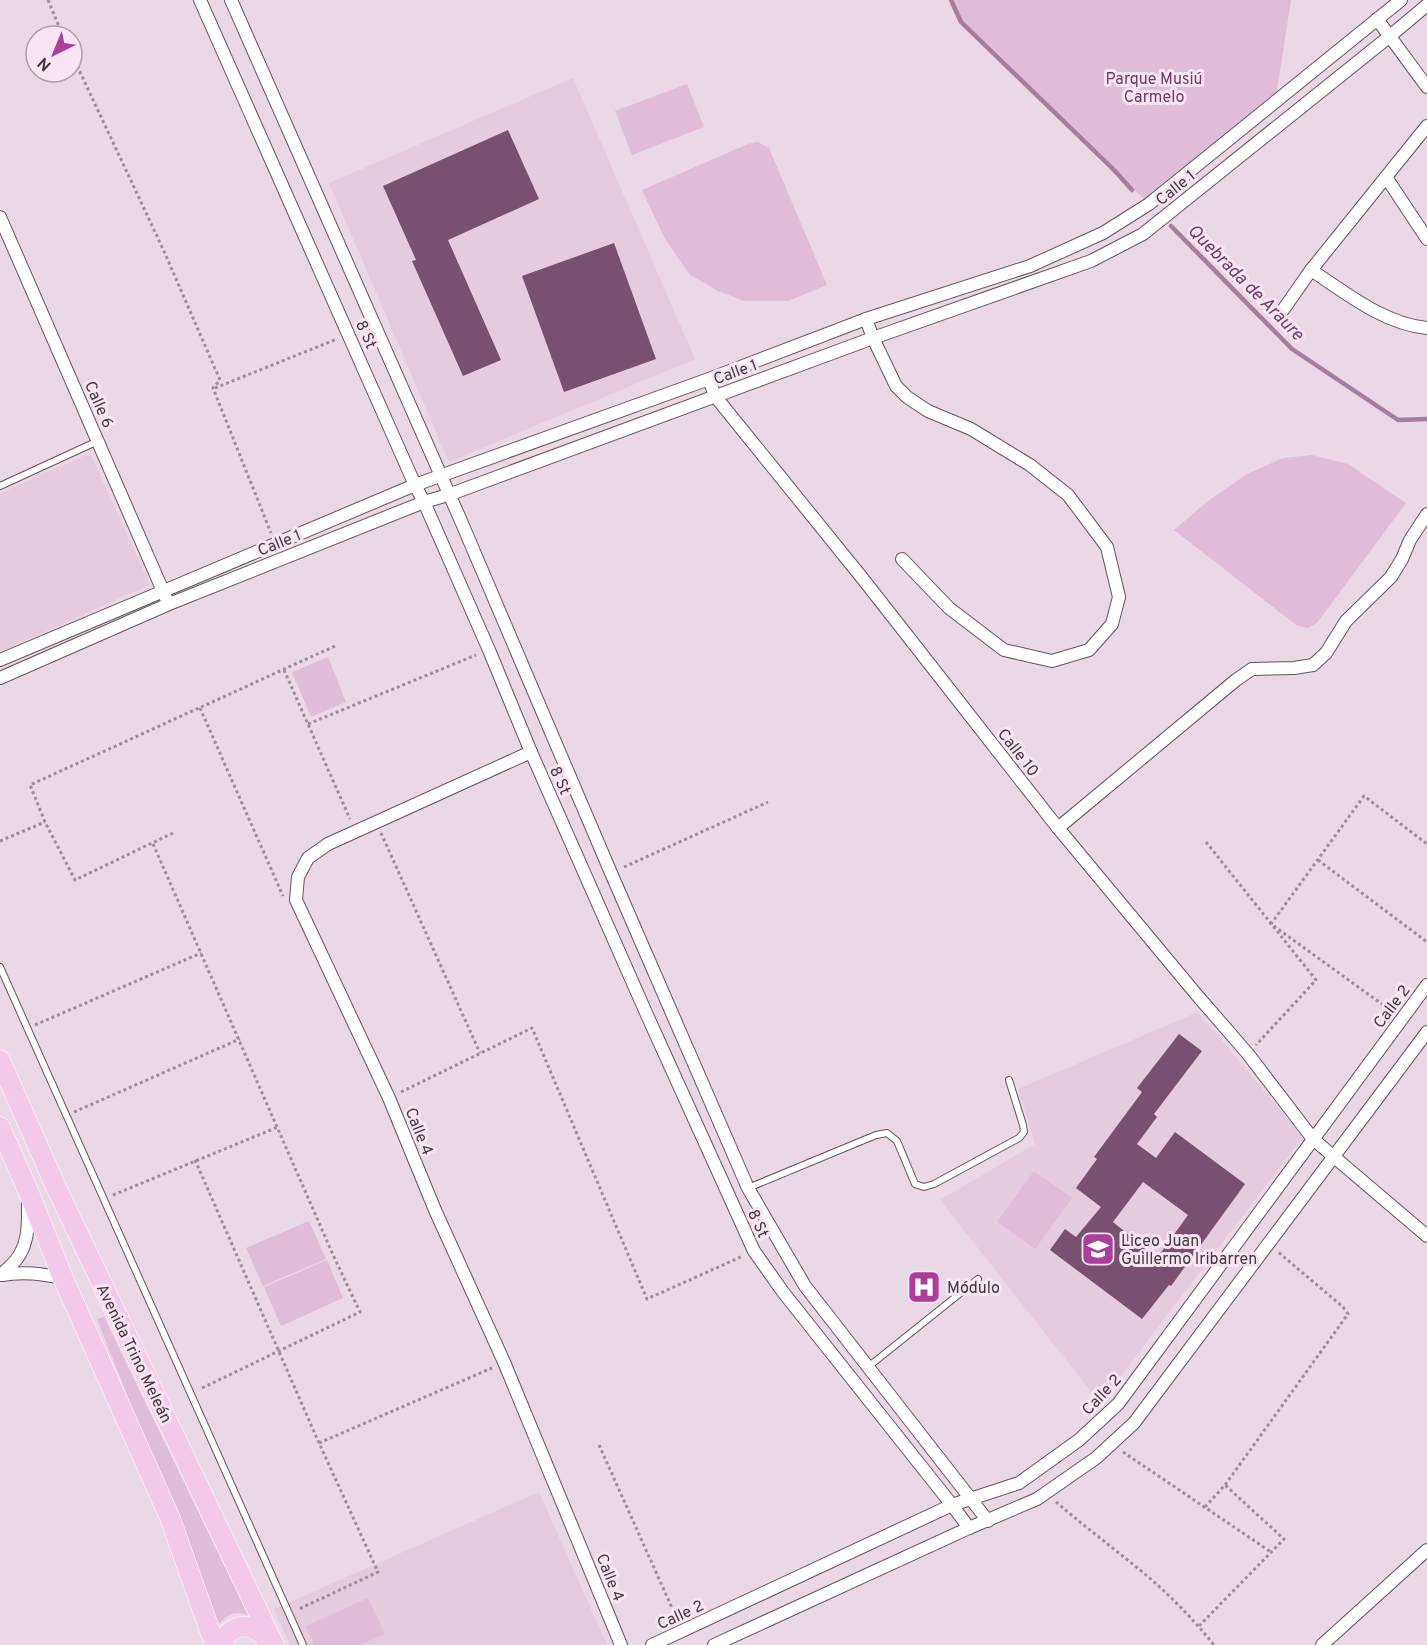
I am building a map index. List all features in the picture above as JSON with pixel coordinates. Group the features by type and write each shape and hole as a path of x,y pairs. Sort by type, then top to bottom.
{"main road":[{"name":"Avenida Trino Meleán","path":"0,1060 56,1187 273,1645"},
{"name":"Avenida Trino Meleán","path":"0,1127 63,1278 170,1518 215,1645"},
{"path":"223,1645 224,1638 233,1628 246,1626 258,1631 273,1645"}],"street":[{"name":"8 St","path":"200,0 424,502 531,753 647,1015 754,1251 783,1292 969,1528"},
{"name":"8 St","path":"231,0 440,475 748,1188 805,1286 988,1521"},
{"name":"Calle 1","path":"0,660 440,475 709,379 866,319 1030,266 1103,232 1149,204 1401,0"},
{"name":"Calle 1","path":"0,678 169,604 424,502 1091,261 1143,234 1427,5"},
{"path":"1377,19 1427,87"},
{"path":"1283,310 1311,270 1427,126"},
{"path":"1386,177 1427,239"},
{"name":"Calle 6","path":"0,217 169,604"},
{"path":"1311,270 1366,306 1410,326 1427,328"},
{"path":"866,319 896,386 907,397 928,411 972,429 1020,459 1068,495 1107,548 1119,597 1112,624 1089,650 1052,661 1004,651 949,608 902,559"},
{"name":"Calle 10","path":"709,379 716,396 864,579 1058,828 1188,986 1248,1054 1312,1139 1427,1236"},
{"path":"1058,828 1244,674 1252,669 1313,665 1326,653 1346,621 1391,577 1410,540 1427,514"},
{"name":"Calle 4","path":"531,753 328,844 308,858 298,877 296,900 389,1098 435,1210 504,1362 621,1645"},
{"name":"Calle 2","path":"652,1645 952,1505 1019,1483 1079,1440 1118,1404 1427,985"},
{"path":"714,1645 1037,1499 1096,1458 1134,1423 1427,1032"},
{"path":"0,1275 11,1266 22,1250 27,1227 29,1193"},
{"path":"0,1275 35,1272 63,1278"},
{"path":"1322,1645 1427,1550"}],"lane":[{"path":"0,486 98,441"},
{"path":"0,967 303,1645"},
{"path":"748,1188 876,1135 886,1133 897,1142 915,1184 924,1187 934,1184 1019,1138 1024,1132 1009,1080"},
{"path":"867,1367 978,1279"}],"path":[{"path":"48,0 58,24"},
{"path":"84,81 159,240 220,380 213,388"},
{"path":"213,388 349,334"},
{"path":"213,388 275,545"},
{"path":"173,833 75,880 45,822 30,785 335,646"},
{"path":"308,724 489,650"},
{"path":"284,670 355,832"},
{"path":"200,708 286,904"},
{"path":"1271,924 1364,796 1427,844"},
{"path":"611,873 768,802"},
{"path":"0,841 45,822"},
{"path":"376,823 480,1053"},
{"path":"1206,842 1316,980 1248,1054"},
{"path":"153,844 360,1312 190,1393"},
{"path":"1317,860 1427,942"},
{"path":"1271,924 1402,1019"},
{"path":"27,1028 201,953"},
{"path":"389,1098 532,1028 647,1299 754,1251"},
{"path":"66,1115 240,1040"},
{"path":"104,1199 278,1127"},
{"path":"195,1160 378,1572 289,1614"},
{"path":"1205,1507 1225,1485 1348,1314 1343,1307 1268,1244"},
{"path":"319,1443 504,1362"},
{"path":"1111,1444 1271,1552"},
{"path":"599,1445 682,1631"},
{"path":"1199,1626 1284,1539 1225,1485"},
{"path":"1045,1494 1148,1576 1199,1626 1214,1645"}],"shaded area":[{"path":"573,78 695,359 449,462 329,183"},
{"path":"90,453 150,585 0,652 0,493"},
{"name":"Liceo Juan Guillermo Iribarren","path":"1198,1012 1303,1137 1100,1403 940,1200 1035,1144 1018,1089"},
{"path":"539,1492 607,1645 290,1645 274,1609"}],"green space":[{"name":"Parque Musiú Carmelo","path":"951,0 1291,0 1275,103 1149,204 961,22"},
{"path":"687,84 704,127 632,155 615,111"},
{"path":"758,142 769,148 827,285 788,301 744,301 718,291 690,275 665,239 642,190 748,144"},
{"path":"1312,455 1348,464 1406,503 1317,623 1307,628 1296,625 1174,530 1208,501 1247,474 1283,458"},
{"path":"328,657 346,702 311,717 292,672"},
{"path":"1034,1171 1072,1198 1035,1249 997,1222"},
{"path":"309,1221 326,1259 263,1286 246,1248"},
{"path":"327,1260 343,1298 281,1326 264,1287"},
{"path":"104,1317 248,1615 231,1614 218,1625 97,1319"},
{"path":"368,1598 385,1634 361,1645 314,1645 306,1626"}],"building":[{"path":"508,130 539,199 448,240 501,360 463,376 412,261 416,260 383,186"},
{"path":"614,243 656,359 564,392 522,276"},
{"path":"1179,1034 1202,1051 1154,1114 1157,1117 1137,1144 1156,1158 1175,1132 1245,1184 1171,1286 1169,1285 1142,1319 1050,1250 1065,1229 1076,1237 1101,1207 1076,1188 1097,1159 1094,1157 1142,1092 1137,1088","holes":["1143,1182 1188,1215 1157,1258 1113,1222"]}],"waterway":[{"name":"Quebrada de Araure","path":"951,0 961,22 1132,190"},
{"name":"Quebrada de Araure","path":"1171,226 1292,349 1398,420 1427,419"}],"place":[{"name":"Liceo Juan Guillermo Iribarren","path":"1098,1249"},
{"name":"Módulo","path":"924,1287"}]}
